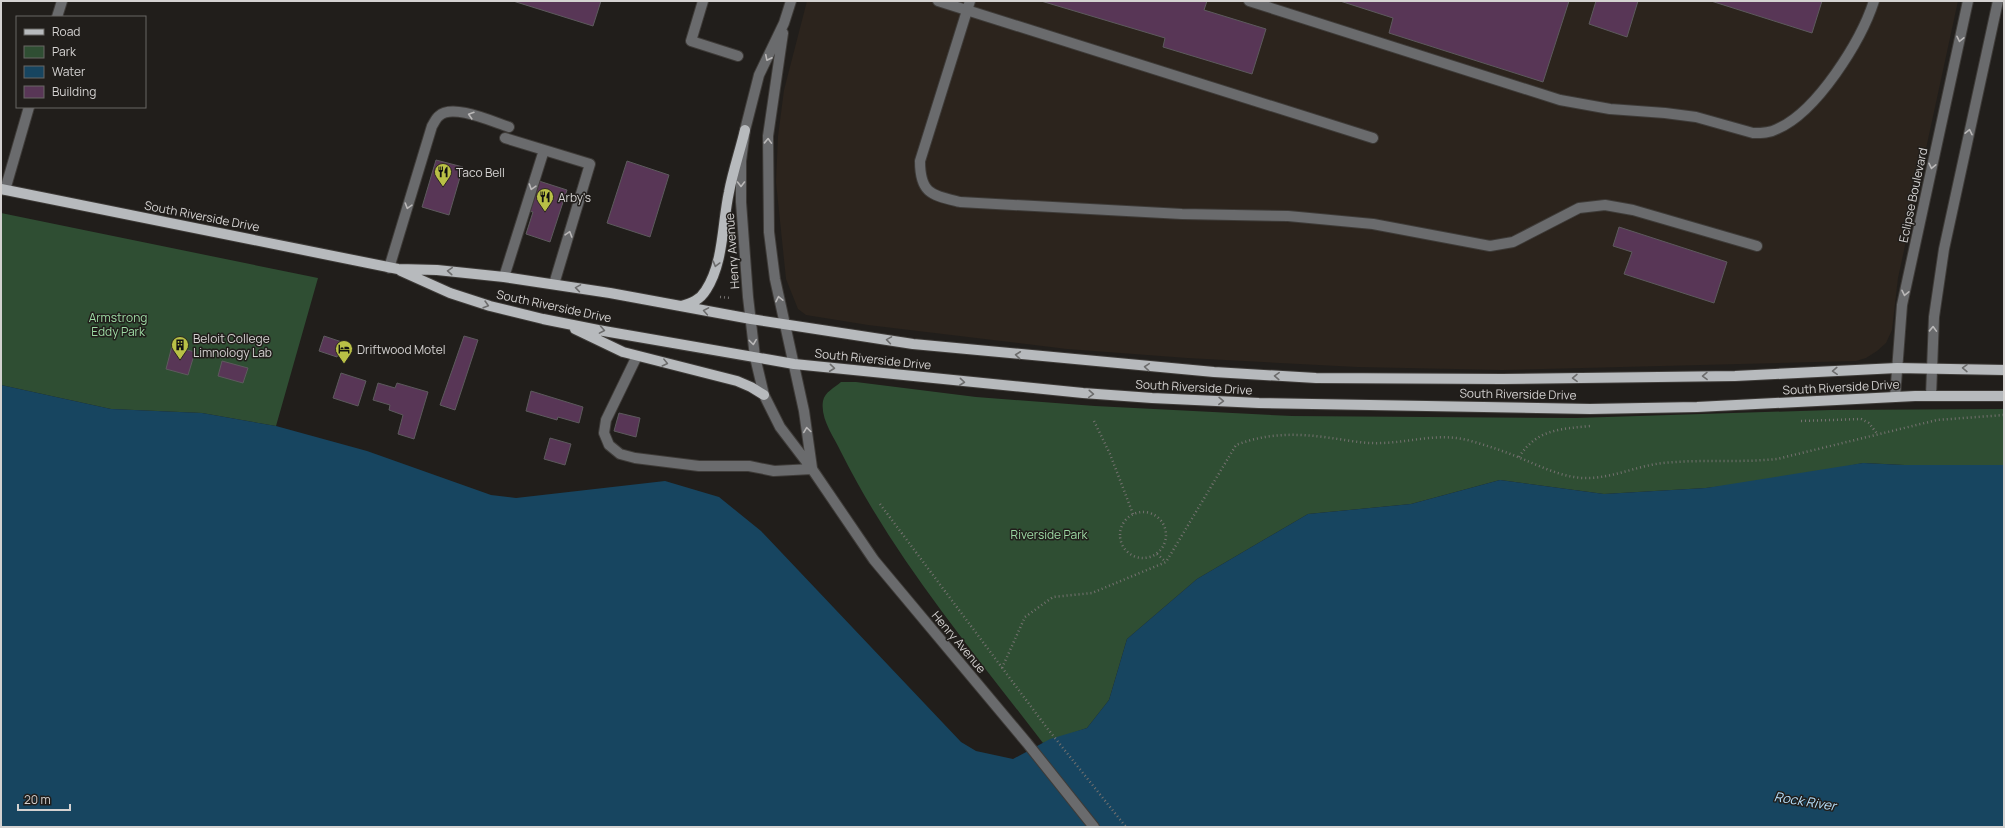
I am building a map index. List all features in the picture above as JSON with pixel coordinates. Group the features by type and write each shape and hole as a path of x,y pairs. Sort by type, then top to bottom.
{"main road":[{"path":"681,307 693,303 699,298 706,291 712,278 721,241 729,192 745,130"},
{"name":"South Riverside Drive","path":"3,189 394,268 450,271 554,284 750,319 937,346 1214,372 1316,378 1502,379 1720,376 1897,368 2004,370"},
{"name":"South Riverside Drive","path":"394,268 470,300 564,323 794,364 1083,393 1152,398 1259,402 1595,408 1697,407 1895,397 2004,396"},
{"path":"564,323 623,352 737,382 751,387 764,395"}],"street":[{"path":"57,16 62,1"},
{"path":"703,1 691,42 738,56"},
{"name":"Henry Avenue","path":"791,1 784,23 760,75 745,130 741,161 741,202 750,319 755,357 764,395 780,428 812,469 874,560 1027,743 1094,827"},
{"path":"938,1 969,6 1373,138"},
{"path":"1249,1 1560,100 1610,109 1661,112 1696,117 1753,133 1762,133 1771,132 1786,125 1809,106 1847,57 1860,36 1874,1"},
{"name":"Eclipse Boulevard","path":"1895,397 1902,304 1968,1"},
{"path":"1931,396 1934,317 1944,249 1998,1"},
{"path":"969,6 920,161 922,182 926,190 938,197 960,202 1182,214 1303,217 1373,224 1490,246 1513,242 1541,229 1565,214 1579,208 1605,205 1633,210 1757,246"},
{"name":"Henry Avenue","path":"784,23 770,120 767,174 770,249 804,411 812,469"},
{"path":"3,189 28,108"},
{"path":"394,268 432,126 439,115 449,110 458,111 509,126"},
{"path":"505,138 590,164 554,284"},
{"path":"504,277 544,150"},
{"path":"637,356 606,420 604,433 609,445 620,454 635,458 699,466 749,466 774,471 812,469"}],"path":[{"path":"720,297 731,298"},
{"path":"1002,668 1025,617 1053,597 1092,593 1166,562 1236,445 1271,434 1292,434 1381,444 1432,437 1470,440 1519,457 1560,474 1582,478 1604,476 1648,465 1665,463 1751,462 1778,459 1937,420 2004,415"},
{"path":"1801,421 1861,419 1869,423 1878,435"},
{"path":"1094,421 1110,454 1133,514"},
{"path":"1519,457 1534,441 1552,430 1591,426"},
{"path":"880,504 1047,728 1126,827"},
{"path":"1140,512 1155,515 1164,526 1166,541 1157,554 1150,558 1138,558 1127,553 1122,547 1120,532 1127,518 1140,512"},
{"path":"1157,554 1166,562"}],"shaded area":[{"path":"807,1 1958,1 1898,278 1892,330 1886,343 1877,351 1866,358 1856,361 1502,370 1357,367 1187,358 1067,349 868,325 806,315 798,309 786,279 776,182 778,136 784,90"}],"green space":[{"name":"Armstrong Eddy Park","path":"1,213 318,278 276,426 202,413 111,409 1,385"},
{"name":"Riverside Park","path":"841,382 856,382 976,397 1095,406 1292,416 1576,418 1831,410 2004,409 2004,465 1904,465 1863,463 1784,479 1706,488 1604,494 1500,480 1411,504 1308,514 1197,579 1127,639 1109,700 1087,728 1043,743 961,638 909,566 862,491 831,434 824,414 824,398"}],"water":[{"name":"Rock River","path":"1,385 111,409 202,413 276,426 367,451 491,495 516,498 665,481 719,497 761,531 961,742 976,751 1013,759 1050,739 1087,728 1109,700 1127,639 1197,579 1308,514 1411,504 1500,480 1604,494 1706,488 1863,463 1904,465 2004,465 2004,827 1,827"}],"building":[{"path":"513,1 601,1 593,26"},
{"path":"1041,1 1207,1 1204,10 1266,29 1252,74 1163,47 1165,38"},
{"path":"1340,1 1569,1 1543,82 1389,33 1393,18"},
{"path":"1596,1 1638,1 1627,37 1589,24"},
{"path":"1711,1 1822,1 1812,33"},
{"name":"Taco Bell","path":"436,160 463,167 449,215 422,207"},
{"path":"627,161 669,175 650,237 607,223"},
{"name":"Arby's","path":"539,181 567,190 550,242 526,234 533,212 529,211"},
{"path":"1619,227 1727,262 1714,303 1624,274 1632,252 1613,246"},
{"path":"324,336 342,342 337,357 319,351"},
{"path":"464,336 478,340 455,410 440,405"},
{"name":"Beloit College Limnology Lab","path":"172,346 195,352 188,375 166,369"},
{"path":"222,361 248,368 243,383 218,376"},
{"path":"341,373 366,381 358,406 333,398"},
{"path":"378,383 395,388 397,383 428,392 414,439 398,434 403,415 389,410 390,405 373,400"},
{"path":"531,391 583,407 579,423 558,417 557,420 526,411"},
{"path":"619,413 640,418 636,437 614,431"},
{"path":"550,438 571,444 565,465 544,459"}],"place":[{"name":"Taco Bell","path":"443,187"},
{"name":"Arby's","path":"545,212"},
{"name":"Beloit College Limnology Lab","path":"180,360"},
{"name":"Driftwood Motel","path":"344,364"}]}
